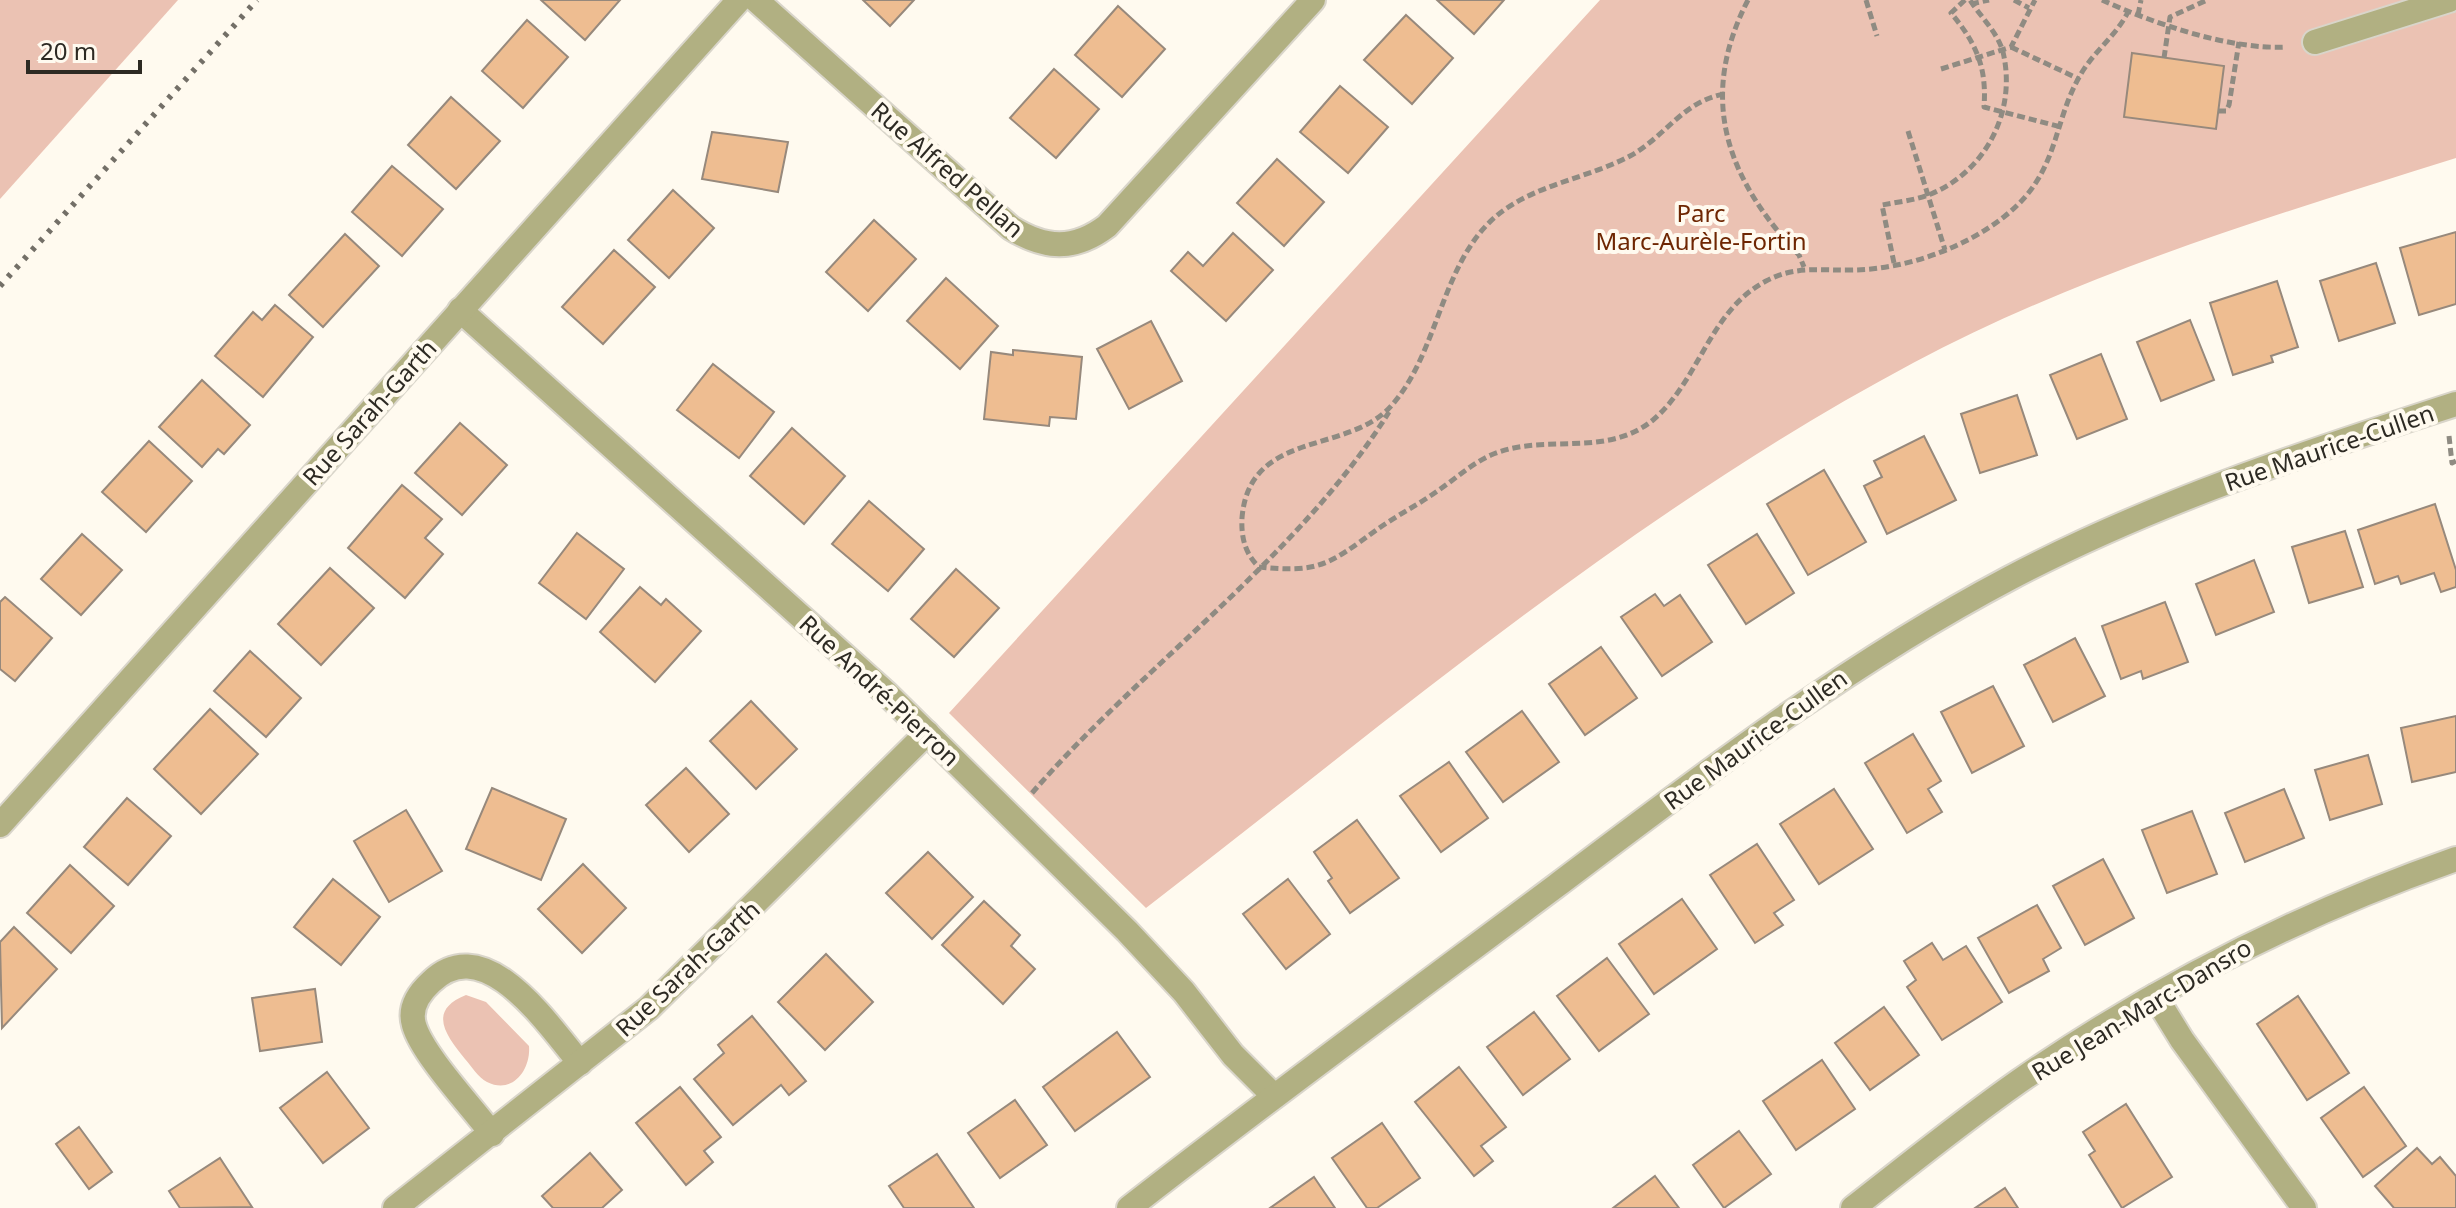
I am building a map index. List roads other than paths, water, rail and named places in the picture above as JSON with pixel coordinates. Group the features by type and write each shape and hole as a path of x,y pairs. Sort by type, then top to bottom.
{"street":[{"name":"Rue Sarah-Garth","path":"0,825 739,0"},
{"name":"Rue Alfred Pellan","path":"756,0 1011,228 1040,243 1069,246 1094,237 1124,209 1313,0"},
{"path":"2305,44 2449,0"},
{"name":"Rue André-Pierron","path":"460,310 927,733 1159,964 1233,1055 1274,1096"},
{"name":"Rue Maurice-Cullen","path":"1129,1208 1730,753 1898,640 2040,563 2143,515 2259,469 2456,404"},
{"name":"Rue Sarah-Garth","path":"395,1208 649,1008 927,733"},
{"name":"Rue Jean-Marc-Dansro","path":"1853,1208 2007,1090 2155,996 2299,920 2456,859"},
{"path":"492,1134 423,1043 414,1025 417,999 440,974 469,964 491,971 545,1021 580,1063"},
{"path":"2155,996 2190,1052 2304,1208"}],"railway":[{"path":"0,286 257,0"}],"park label":[{"name":"Parc Marc-Aurèle-Fortin","path":"1701,226"}]}
